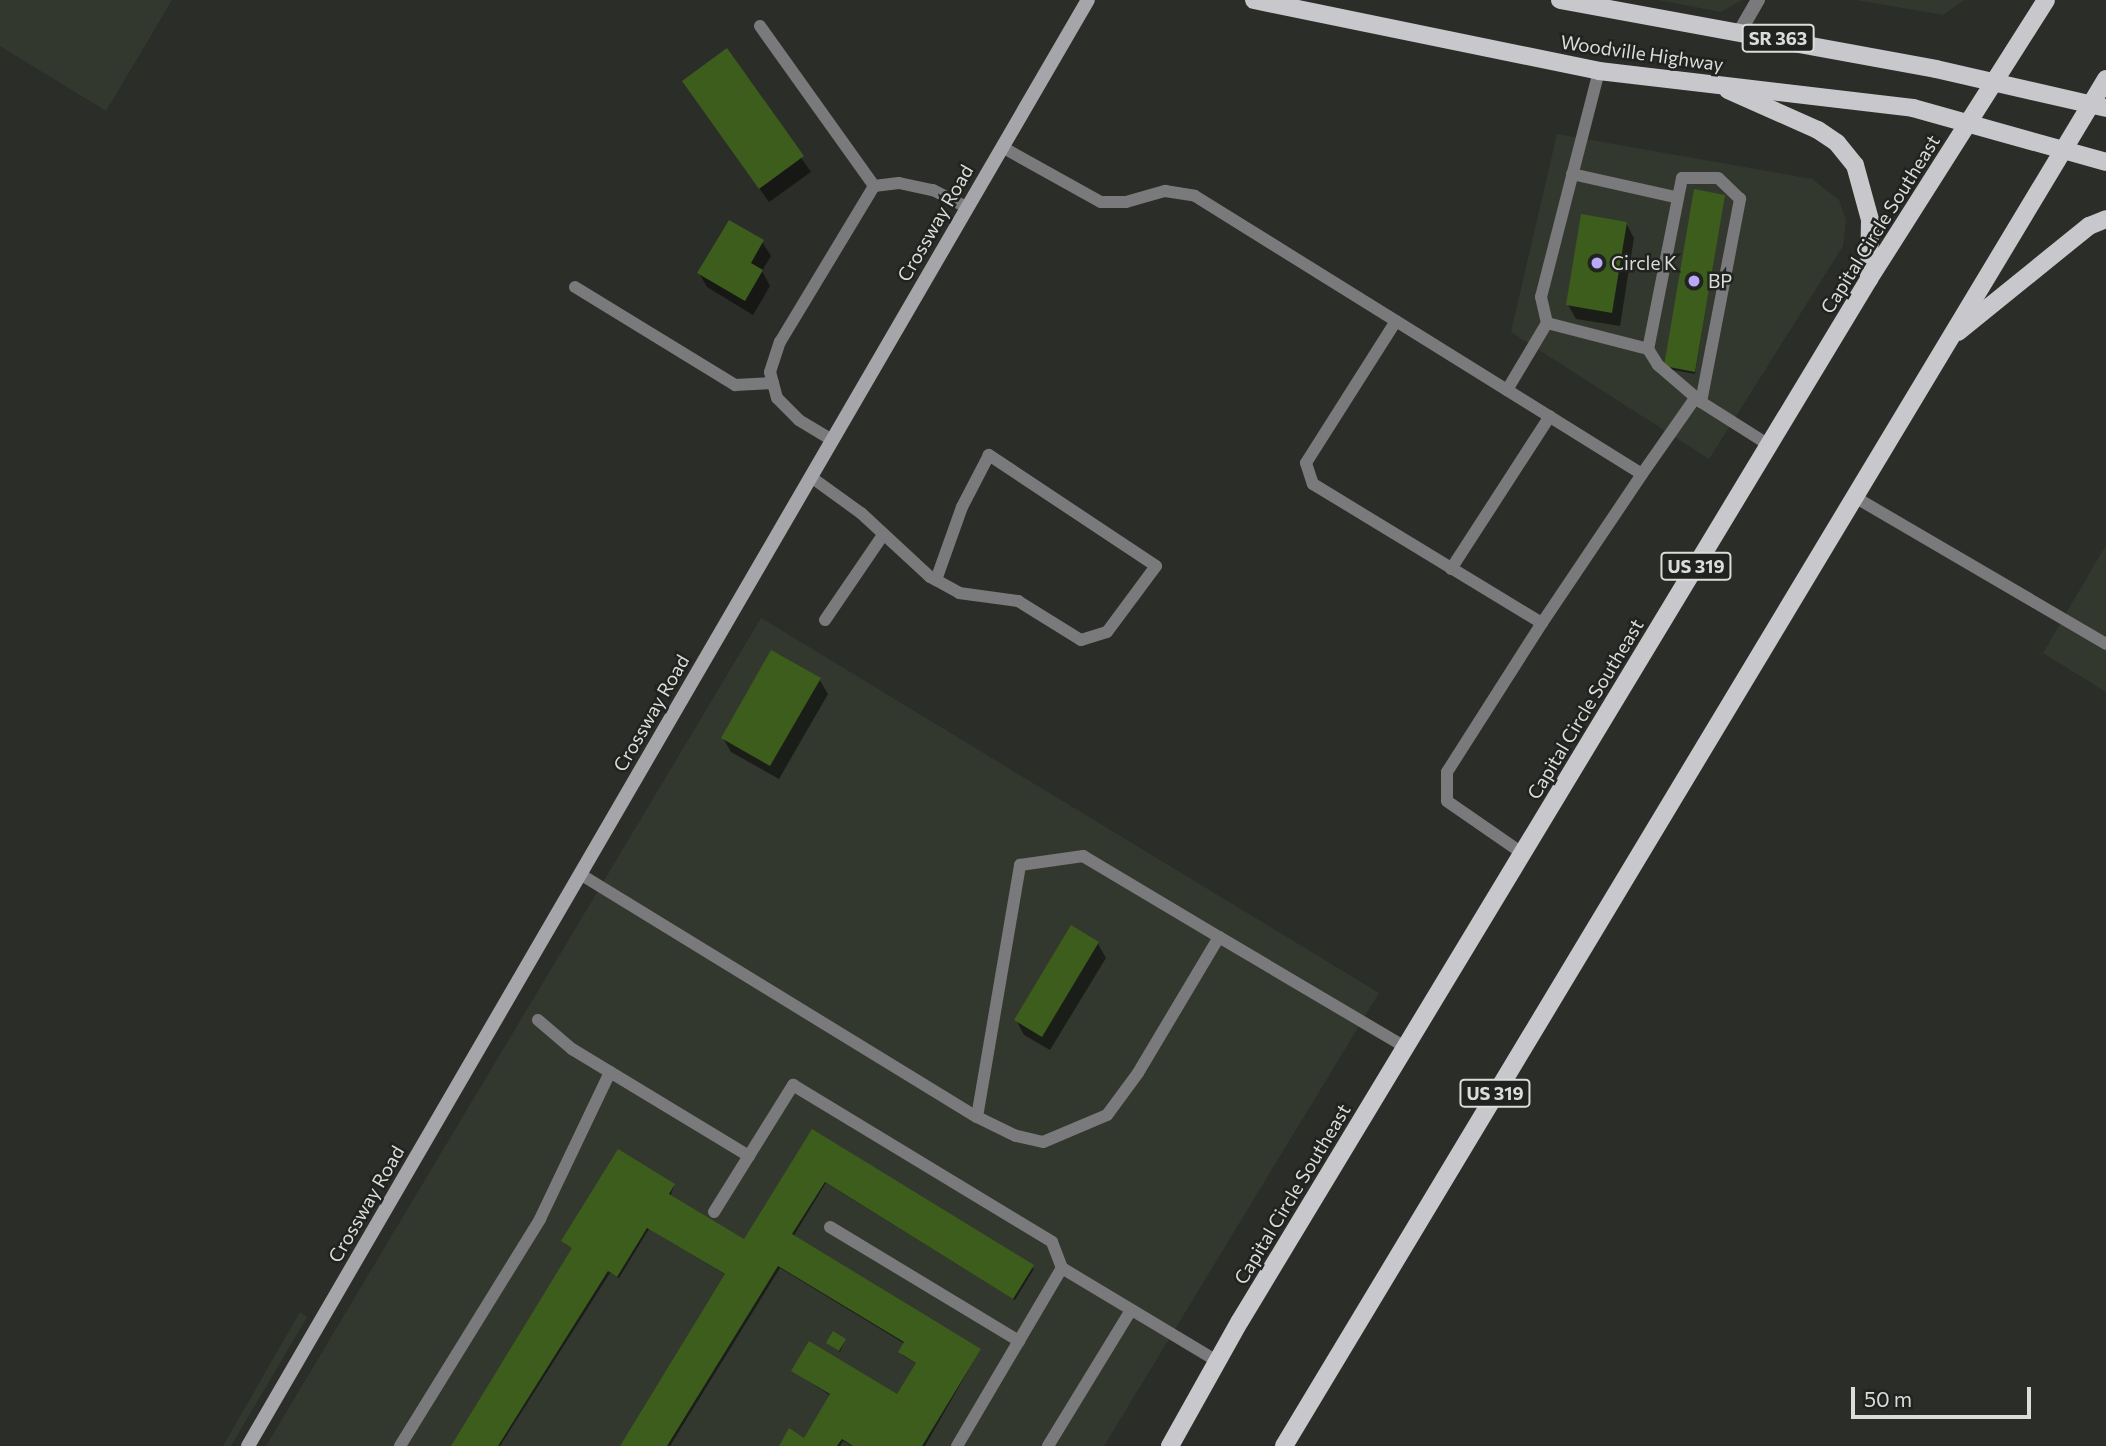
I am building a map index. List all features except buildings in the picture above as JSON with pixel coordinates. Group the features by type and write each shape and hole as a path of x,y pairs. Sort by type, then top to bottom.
{"main road":[{"name":"Woodville Highway","path":"1254,0 1599,71 1913,108 2106,162"},
{"name":"Woodville Highway","path":"1560,0 1603,4 1994,82 2098,106"},
{"name":"Capital Circle Southeast","path":"1170,1446 1217,1361 1405,1047 1869,279 2046,0"},
{"name":"US 319","path":"1284,1446 2063,150 2098,106 2106,79"},
{"path":"1714,84 1818,130 1838,143 1855,165 1866,196 1870,220 1869,279"},
{"path":"1947,341 2089,226 2106,219"}],"street":[{"name":"Crossway Road","path":"248,1446 1088,0"},
{"path":"1740,31 1758,0"}],"lane":[{"path":"760,26 874,186"},
{"path":"1507,390 1547,323 1541,297 1599,71"},
{"path":"1002,147 1101,202 1126,202 1165,191 1195,196 1642,474"},
{"path":"1572,174 1675,197"},
{"path":"1522,853 1447,801 1447,772 1642,474 1698,400 1740,199 1718,178 1682,178 1675,197 1648,349 1658,365 1698,400 1769,445"},
{"path":"874,186 899,184 933,190 966,207"},
{"path":"832,440 799,420 777,398 770,372 780,342 874,186"},
{"path":"575,287 735,385 773,383"},
{"path":"1396,321 1306,463 1313,484 1542,623"},
{"path":"1547,323 1648,349"},
{"path":"1451,569 1550,416"},
{"path":"811,477 936,580 959,593 1018,601 1081,639 1107,632 1156,566 989,455 962,506 936,580"},
{"path":"1853,496 2105,643"},
{"path":"825,620 883,535"},
{"path":"977,1117 1020,865 1083,856 1405,1047"},
{"path":"580,874 977,1117 1016,1136 1043,1142 1107,1115 1138,1073 1219,937"},
{"path":"538,1020 572,1049 748,1156"},
{"path":"400,1446 540,1219 610,1072"},
{"path":"714,1212 793,1085 1052,1242 1062,1268 1217,1361"},
{"path":"830,1227 1019,1342"},
{"path":"957,1446 1062,1268"},
{"path":"1048,1446 1131,1310"}],"shaded area":[{"path":"0,0 172,0 106,111 0,46"},
{"path":"1658,0 1742,0 1721,12"},
{"path":"1856,0 1964,0 1943,15"},
{"path":"1557,134 1812,179 1839,200 1846,220 1843,246 1709,459 1511,332"},
{"path":"2106,545 2106,692 2043,653"},
{"path":"761,618 1379,993 1104,1446 266,1446"},
{"path":"300,1312 307,1317 231,1446 223,1446"}],"place":[{"name":"Circle K","path":"1597,263"},
{"name":"BP","path":"1694,281"}]}
